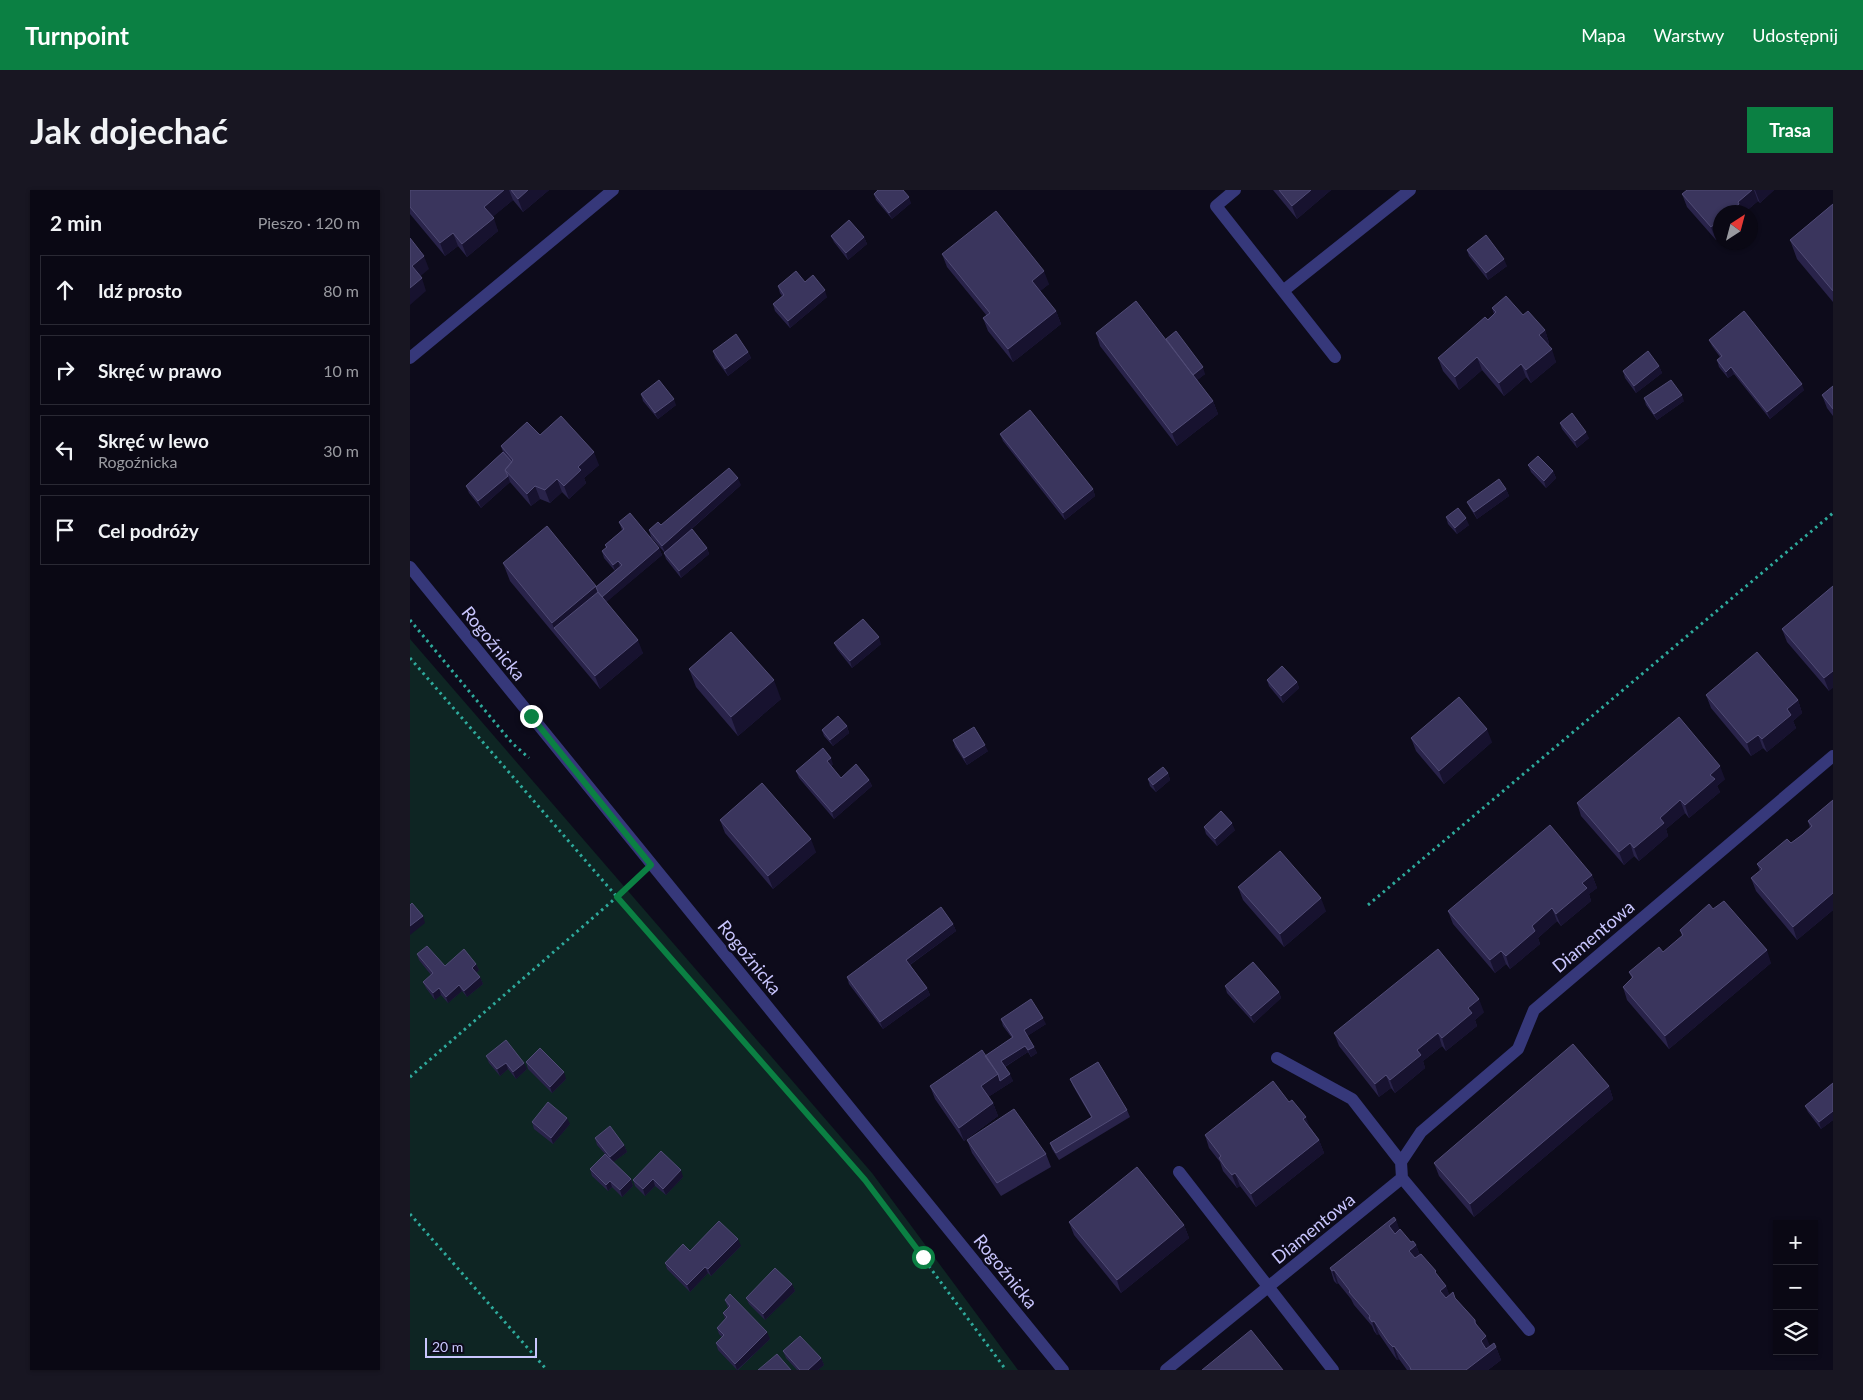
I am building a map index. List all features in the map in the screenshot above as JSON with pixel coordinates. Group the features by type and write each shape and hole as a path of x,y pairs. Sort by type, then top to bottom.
{"street":[{"path":"410,358 613,190"},
{"path":"1235,190 1216,206 1335,356"},
{"path":"1283,291 1410,190"},
{"name":"Rogoźnicka","path":"410,567 1063,1370"},
{"name":"Diamentowa","path":"1401,1162 1421,1132 1518,1049 1534,1010 1833,756"},
{"path":"1277,1058 1352,1099 1401,1162 1402,1178 1529,1330"},
{"name":"Diamentowa","path":"1179,1172 1333,1370"},
{"name":"Diamentowa","path":"1166,1370 1402,1178"}],"path":[{"path":"1368,905 1833,513"},
{"path":"410,658 865,1180 1006,1370"},
{"path":"410,1077 617,897 651,865"},
{"path":"410,1214 547,1370"}],"green space":[{"path":"410,639 872,1173 1018,1370 410,1370"}],"building":[{"path":"410,190 504,190 484,207 494,218 462,244 453,233 440,243 410,207"},
{"path":"511,190 528,190 518,199"},
{"path":"878,190 903,190 909,197 889,213 874,194"},
{"path":"1279,190 1311,190 1292,206"},
{"path":"1687,190 1752,190 1738,202 1738,205 1713,205 1713,225 1711,227 1682,194"},
{"path":"1833,204 1833,291 1790,240"},
{"path":"996,211 1044,271 1032,281 1056,311 1008,349 983,318 990,313 942,254"},
{"path":"849,220 864,237 846,253 831,236"},
{"path":"1486,235 1504,259 1486,273 1467,250"},
{"path":"410,238 424,256 412,266 422,278 410,288"},
{"path":"796,271 805,282 813,275 825,290 788,321 773,304 784,295 778,286"},
{"path":"1506,296 1523,315 1528,311 1545,330 1539,335 1552,349 1526,370 1521,364 1499,383 1477,357 1455,377 1438,358 1485,317 1488,320 1496,312 1492,308"},
{"path":"1136,301 1213,401 1172,433 1096,333"},
{"path":"1744,311 1802,384 1767,412 1731,367 1726,372 1717,360 1722,356 1709,340"},
{"path":"1176,331 1203,367 1193,375 1166,339"},
{"path":"736,334 748,352 725,369 713,351"},
{"path":"1648,351 1659,366 1634,386 1623,371"},
{"path":"659,380 674,399 655,413 641,394"},
{"path":"1671,380 1682,395 1654,414 1644,398"},
{"path":"1833,386 1833,409 1822,395"},
{"path":"1030,410 1093,489 1063,513 1000,434"},
{"path":"1572,413 1586,432 1575,441 1560,423"},
{"path":"561,416 594,452 578,467 581,470 564,486 557,479 545,490 535,486 527,494 505,470 513,460 501,446 527,422 540,435"},
{"path":"503,452 512,462 505,470 508,476 478,501 466,486"},
{"path":"1538,456 1553,471 1544,481 1528,465"},
{"path":"729,468 738,478 662,546 649,530 658,522 661,525"},
{"path":"1499,479 1506,489 1474,512 1467,502"},
{"path":"1458,508 1466,518 1455,528 1446,517"},
{"path":"630,513 659,548 602,597 596,587 622,565 618,561 613,565 602,551 607,547 605,545 624,529 619,522"},
{"path":"547,526 596,586 552,623 503,563"},
{"path":"692,529 707,548 679,571 664,553"},
{"path":"1833,586 1833,671 1824,678 1782,629"},
{"path":"598,592 638,640 595,676 554,628"},
{"path":"863,619 879,637 850,661 834,643"},
{"path":"731,632 774,680 731,717 689,669"},
{"path":"1757,652 1798,700 1787,709 1791,715 1762,739 1758,735 1747,743 1706,695"},
{"path":"1282,666 1297,682 1281,696 1267,680"},
{"path":"1459,697 1487,729 1439,771 1411,738"},
{"path":"838,716 847,726 830,740 822,730"},
{"path":"1679,717 1720,766 1710,775 1715,779 1685,805 1680,800 1660,818 1664,823 1634,848 1630,843 1619,852 1577,803"},
{"path":"974,727 985,745 964,758 953,740"},
{"path":"823,748 831,758 827,761 841,778 856,764 869,780 832,812 796,771"},
{"path":"1163,767 1168,773 1153,785 1148,779"},
{"path":"762,783 811,839 768,876 720,820"},
{"path":"1833,800 1833,893 1793,927 1751,878 1762,869 1757,864 1787,839 1791,843 1802,835 1812,826 1808,821"},
{"path":"1221,811 1232,823 1215,839 1204,827"},
{"path":"1550,825 1592,875 1582,883 1587,888 1556,914 1552,908 1532,926 1535,931 1506,956 1501,951 1490,960 1448,911"},
{"path":"1280,851 1321,898 1280,934 1238,887"},
{"path":"1724,901 1767,950 1665,1036 1623,987 1633,977 1629,972 1659,947 1663,952 1683,935 1680,930 1709,904 1713,909"},
{"path":"412,903 423,916 410,926 410,905"},
{"path":"941,907 953,924 906,960 927,988 880,1022 847,977"},
{"path":"427,946 445,966 464,949 476,964 472,968 480,977 464,991 459,985 446,997 439,988 433,993 423,982 433,973 417,954"},
{"path":"1438,949 1479,999 1468,1008 1472,1013 1442,1038 1438,1033 1417,1050 1421,1055 1390,1080 1386,1075 1375,1084 1334,1033"},
{"path":"1253,962 1279,992 1251,1016 1225,986"},
{"path":"1031,999 1043,1018 1024,1030 1034,1047 1028,1050 1025,1046 1001,1061 1010,1074 1000,1081 998,1074 985,1056 1013,1037 1001,1019"},
{"path":"506,1040 524,1063 513,1072 506,1063 497,1069 486,1056"},
{"path":"1573,1044 1609,1086 1470,1204 1434,1163"},
{"path":"540,1048 564,1072 550,1087 526,1062"},
{"path":"982,1050 998,1074 981,1086 993,1103 959,1128 930,1086"},
{"path":"1098,1062 1127,1110 1056,1153 1050,1143 1092,1117 1070,1079"},
{"path":"1273,1081 1289,1102 1292,1100 1306,1117 1303,1119 1319,1140 1251,1194 1235,1173 1232,1175 1225,1167 1219,1158 1221,1156 1205,1135"},
{"path":"1833,1083 1833,1111 1819,1122 1805,1106"},
{"path":"548,1102 567,1118 551,1138 532,1122"},
{"path":"1014,1109 1046,1154 997,1183 967,1140"},
{"path":"610,1126 624,1145 610,1157 595,1138"},
{"path":"661,1151 681,1170 663,1189 653,1179 643,1189 633,1180"},
{"path":"605,1154 631,1179 620,1190 610,1181 606,1185 590,1169"},
{"path":"1137,1167 1184,1225 1117,1280 1069,1222"},
{"path":"1394,1217 1396,1220 1389,1226 1395,1234 1400,1229 1411,1242 1413,1241 1416,1245 1409,1251 1415,1258 1421,1254 1446,1286 1440,1291 1446,1298 1453,1292 1455,1298 1475,1320 1475,1323 1486,1336 1481,1341 1486,1349 1494,1343 1496,1347 1466,1370 1411,1370 1374,1321 1372,1322 1369,1318 1370,1316 1349,1292 1334,1270 1332,1271 1330,1268"},
{"path":"719,1221 738,1239 708,1269 705,1267 687,1285 665,1263 683,1244 690,1251"},
{"path":"775,1268 792,1284 763,1314 746,1298"},
{"path":"730,1294 767,1332 735,1364 716,1343 724,1335 717,1328 727,1317 723,1313 730,1306 725,1300"},
{"path":"1251,1330 1283,1370 1202,1370"},
{"path":"800,1336 821,1358 808,1370 800,1370 783,1351"},
{"path":"777,1354 791,1370 758,1370"}],"route":[{"path":"531,716 651,865 617,897 865,1180 923,1257"}]}
